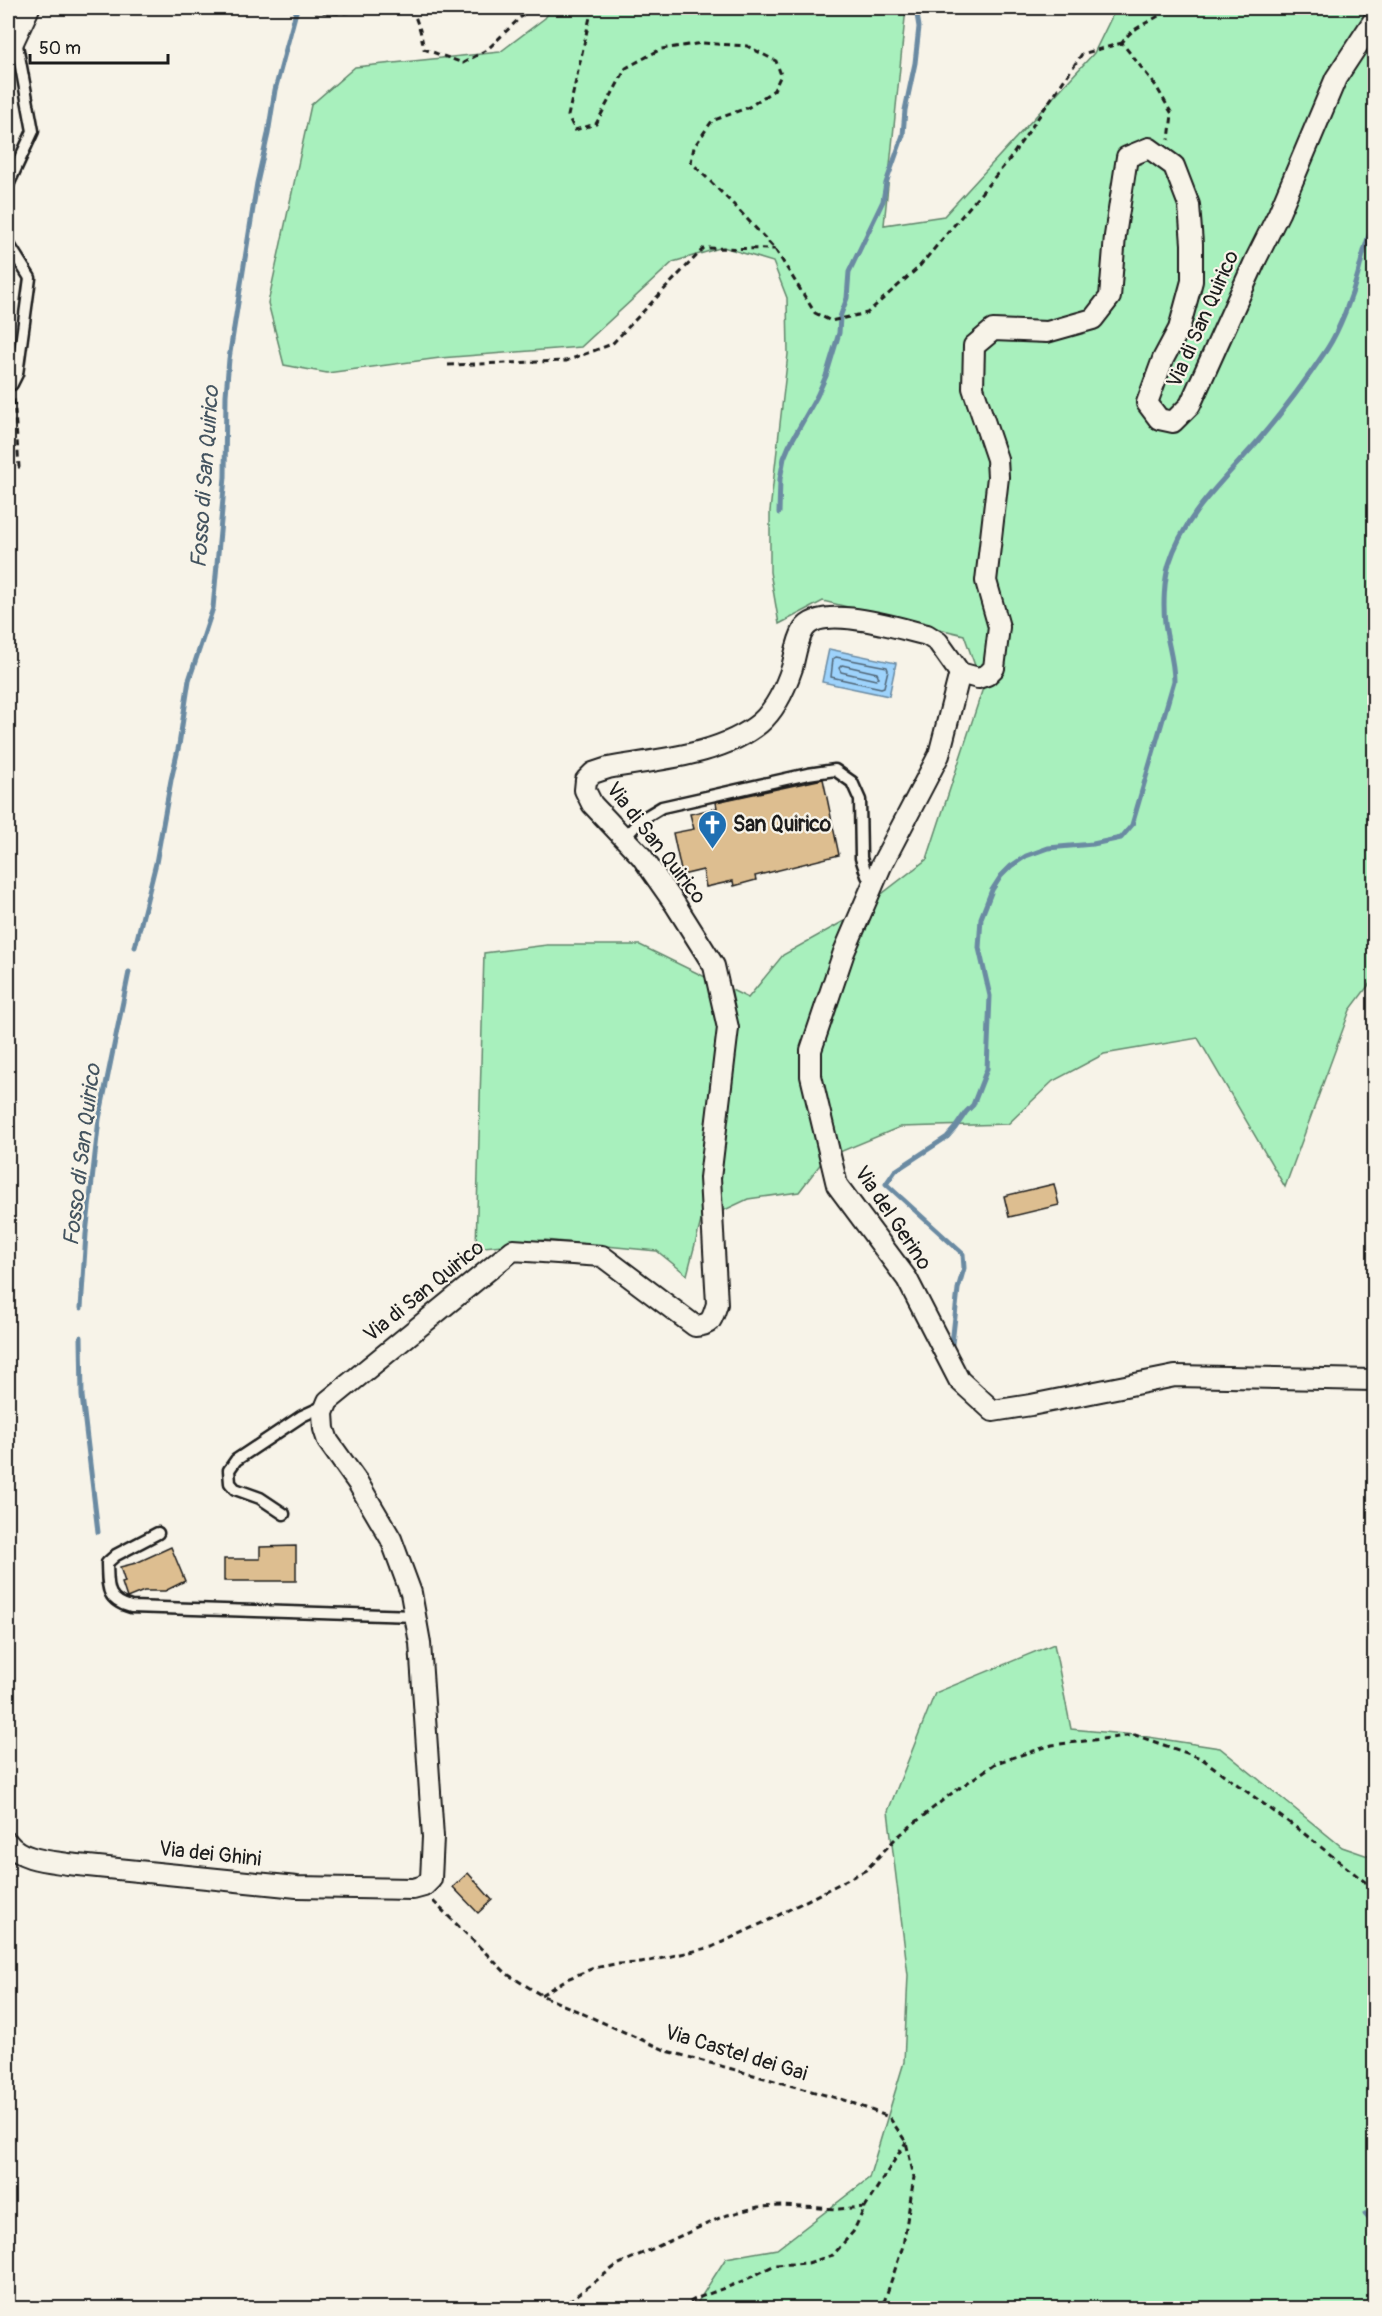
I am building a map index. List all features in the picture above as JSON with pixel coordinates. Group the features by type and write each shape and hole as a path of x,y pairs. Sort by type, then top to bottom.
{"street":[{"path":"12,44 29,8"},
{"name":"Via di San Quirico","path":"1164,158 1174,166 1189,205 1192,281 1179,329 1163,359 1147,403 1159,419 1173,422 1190,405 1279,213 1336,78 1374,20"},
{"path":"960,673 978,678 987,675 994,668 999,627 986,581 998,477 997,459 973,388 974,346 993,330 1047,332 1093,320 1110,297 1115,236 1127,157 1149,148 1164,158"},
{"name":"Via di San Quirico","path":"326,1405 328,1401 513,1250 602,1256 695,1326 705,1325 712,1318 717,1304 710,1178 728,1028 714,966 642,857 592,804 585,790 586,780 593,773 608,768 700,751 725,745 742,736 766,716 782,695 804,629 811,622 831,617 847,618 927,635 938,642 960,673"},
{"name":"Via del Gerino","path":"960,673 939,755 875,880 844,952 811,1050 811,1076 837,1185 907,1279 959,1380 993,1411 1175,1376 1374,1380"},
{"path":"326,1405 323,1413 324,1429 328,1441 358,1483 392,1539 411,1593 420,1643 433,1837 430,1879 418,1888"},
{"name":"Via dei Ghini","path":"8,1843 11,1848 32,1858 68,1864 297,1887 418,1888"}],"lane":[{"path":"8,185 33,131 12,44"},
{"path":"8,243 30,278 17,374 10,384"},
{"path":"624,838 642,819 663,807 808,774 836,770 852,782 860,800 861,858 867,876 875,880"},
{"path":"284,1514 260,1498 235,1489 230,1483 229,1470 236,1460 302,1416 326,1405"},
{"path":"158,1533 107,1563 108,1589 119,1604 131,1607 415,1616"}],"path":[{"path":"302,8 330,13 356,12 375,8"},
{"path":"412,8 424,49 463,63 488,49 530,8"},
{"path":"592,8 568,116 575,130 596,124 627,68 662,49 703,42 747,46 776,61 781,75 774,90 749,107 712,121 694,147 691,162 775,249 815,313 831,321 867,313 918,268 1009,160 1082,54 1122,43 1130,31 1147,24 1163,13 1164,8"},
{"path":"1122,43 1156,86 1172,114 1170,136 1164,158"},
{"path":"448,365 566,361 612,344 704,248 775,249"},
{"path":"8,471 19,467 10,384"},
{"path":"541,1995 594,1968 641,1963 712,1947 767,1921 866,1870 896,1838 948,1796 996,1763 1052,1745 1136,1735 1201,1758 1302,1832 1365,1882 1374,1880"},
{"name":"Via Castel dei Gai","path":"418,1888 507,1974 541,1995 667,2051 847,2101 889,2117 906,2142 914,2177 903,2246 882,2308"},
{"path":"681,2308 695,2299 741,2282 775,2265 808,2263 833,2255 853,2232 864,2207 906,2142"},
{"path":"560,2308 617,2265 724,2216 758,2207 839,2209 864,2207"}],"green space":[{"path":"552,8 906,8 884,225 944,216 1094,53 1116,8 1374,8 1374,978 1350,1010 1285,1187 1198,1038 1104,1054 1053,1081 1008,1124 900,1127 825,1158 799,1192 748,1199 701,1221 687,1275 657,1251 545,1240 476,1248 484,953 547,945 640,945 748,998 783,955 853,916 927,859 983,688 964,635 823,601 779,624 770,572 770,511 788,354 787,298 773,262 723,247 673,262 581,347 440,358 327,373 284,365 268,303 311,105 355,67 500,52 545,18"},
{"path":"1054,1644 1071,1729 1135,1735 1220,1748 1342,1847 1374,1858 1374,2308 694,2308 726,2258 777,2249 869,2178 904,2062 908,1975 888,1811 935,1693"}],"water":[{"path":"829,649 896,663 889,696 822,682"}],"building":[{"path":"823,779 839,855 755,876 756,880 734,886 733,881 706,887 703,870 682,875 673,833 694,829 690,814 717,808 716,802"},
{"path":"1054,1184 1059,1205 1009,1217 1004,1196"},
{"path":"296,1546 296,1581 224,1581 224,1559 260,1559 260,1547"},
{"path":"171,1547 185,1581 165,1591 144,1591 127,1598 120,1567 136,1563"},
{"path":"468,1873 492,1900 478,1913 453,1887"}],"waterway":[{"name":"Fosso di San Quirico","path":"135,947 156,863 189,680 213,608 225,477 229,359 257,183 275,90 297,8"},
{"path":"779,513 780,479 784,458 826,376 839,333 840,317 847,298 849,272 883,201 886,183 903,135 919,27 916,8"},
{"path":"951,1353 958,1289 964,1268 963,1254 886,1184 895,1171 947,1137 955,1128 973,1105 987,1069 990,996 979,948 981,918 992,890 1001,876 1026,856 1048,848 1093,844 1121,838 1132,825 1174,681 1164,601 1167,571 1176,546 1194,514 1275,421 1327,349 1349,302 1374,222"},
{"name":"Fosso di San Quirico","path":"81,1308 86,1234 99,1119 129,972"},
{"name":"Fosso di San Quirico","path":"81,1337 82,1396 98,1532"},
{"path":"1365,2214 1374,2224"}],"place":[{"name":"San Quirico","path":"712,850"}]}
